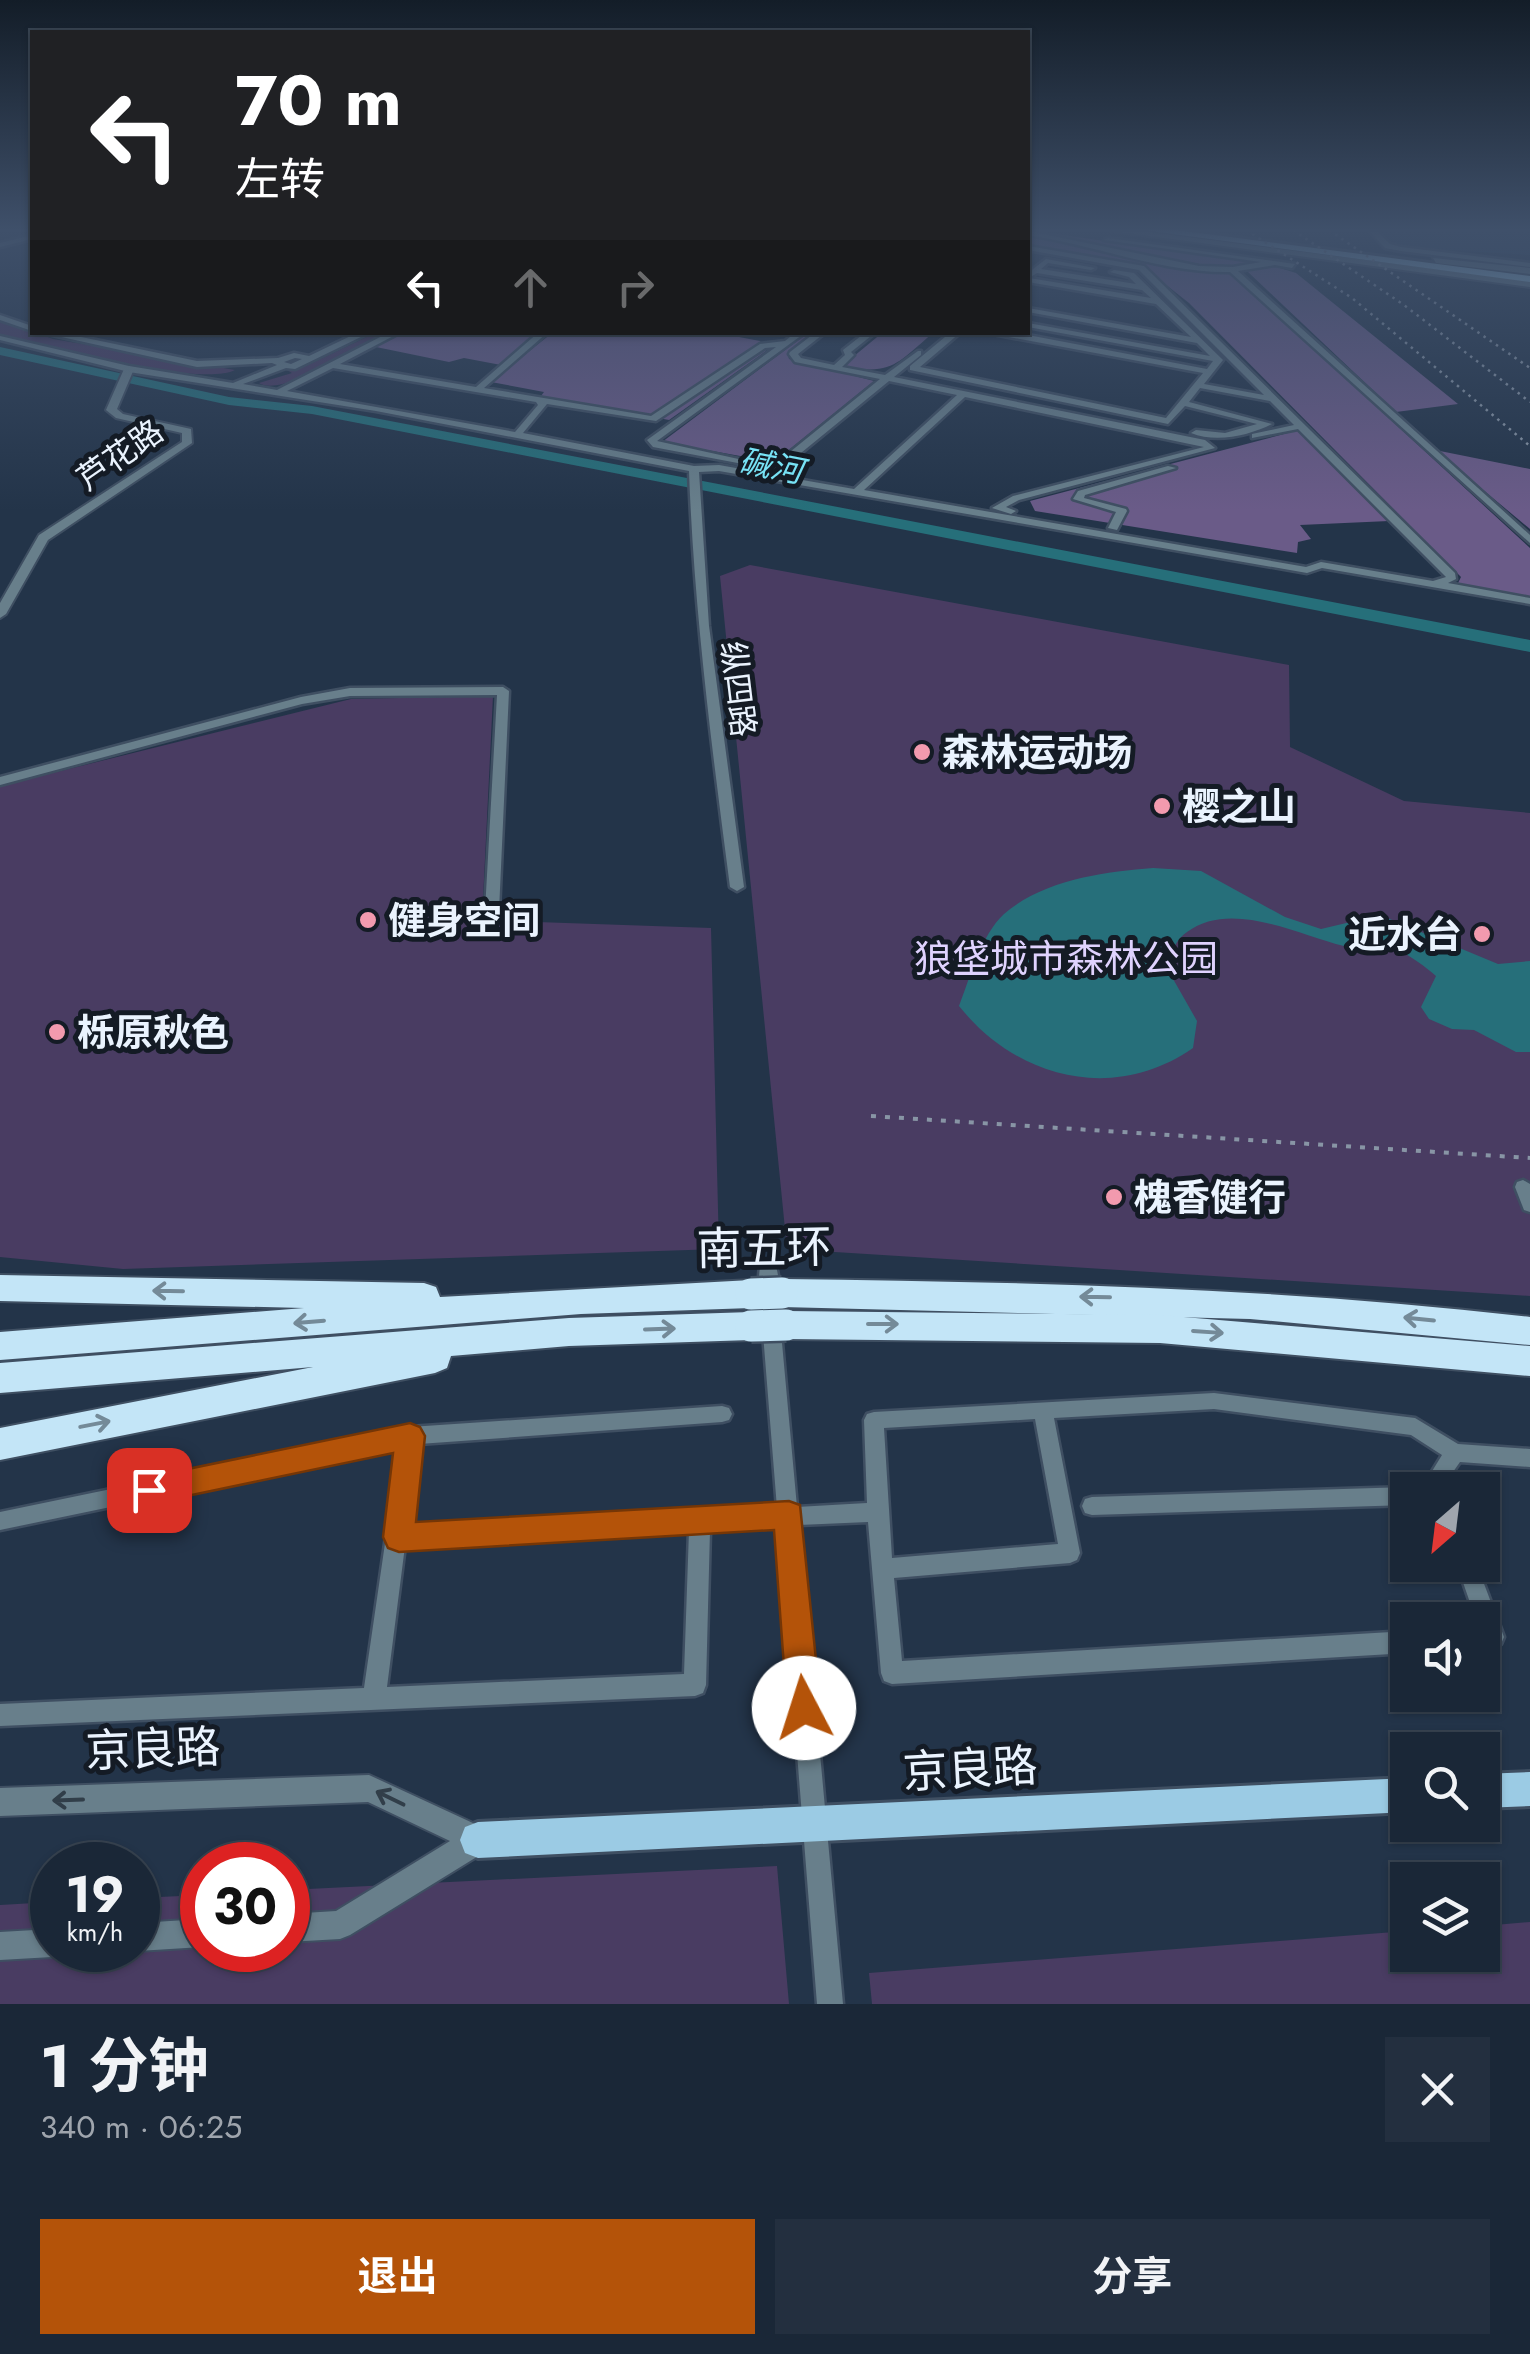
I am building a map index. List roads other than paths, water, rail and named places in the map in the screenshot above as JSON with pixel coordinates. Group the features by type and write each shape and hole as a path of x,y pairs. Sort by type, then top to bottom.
{"highway":[{"path":"0,1288 575,1316"},
{"name":"南五环","path":"0,1378 575,1316 768,1300 1160,1329 1525,1345"},
{"path":"0,1444 575,1316"},
{"name":"南五环","path":"0,1346 575,1316"}],"main road":[{"path":"1500,1790 1530,1789"},
{"name":"京良路","path":"478,1840 1390,1796"}],"street":[{"path":"1075,324 1207,350"},
{"path":"1088,324 1198,341"},
{"path":"1181,324 1207,350 1214,366"},
{"path":"1197,324 1451,575 1446,582 1432,584"},
{"path":"1291,324 1530,540"},
{"path":"1030,328 1214,366"},
{"path":"57,335 197,364 298,366 360,335"},
{"path":"279,392 391,335"},
{"path":"477,390 541,335"},
{"path":"798,335 652,440 856,492 1307,570 1321,564"},
{"path":"818,335 793,354 798,360 1209,447"},
{"path":"836,368 850,355 846,352 868,335"},
{"path":"0,338 128,371 236,384 694,469 770,472 938,335"},
{"path":"953,335 913,368 1168,421 1214,366"},
{"path":"1015,335 1214,366 1239,365"},
{"path":"331,366 653,420 763,346 788,342"},
{"path":"236,384 280,363"},
{"name":"芦花路","path":"0,614 43,538 187,443 187,431 111,410 128,371"},
{"path":"922,372 916,377 1213,436 1266,424 1185,400"},
{"path":"1198,385 1273,399"},
{"path":"856,492 963,394"},
{"path":"517,435 543,405 540,400"},
{"path":"1185,400 1296,422"},
{"path":"1296,422 1016,498 997,508 1530,601"},
{"path":"1113,528 1122,510 1084,504 1078,499 1081,494 1208,458 1209,447"},
{"name":"纵四路","path":"694,469 703,630 737,888"},
{"path":"0,781 301,701 350,692 504,691 492,911"},
{"path":"768,1300 830,2004"},
{"path":"1390,1643 892,1674 877,1512 874,1420 1214,1401 1416,1427 1454,1453 1530,1458"},
{"path":"882,1569 1070,1552 1043,1412"},
{"path":"0,1522 410,1436 722,1414"},
{"path":"374,1699 410,1436"},
{"path":"1441,1472 1454,1453"},
{"path":"1092,1506 1390,1497"},
{"path":"399,1537 877,1512"},
{"path":"0,1714 695,1686 700,1520"},
{"name":"京良路","path":"0,1802 369,1788 478,1840"},
{"name":"京良路","path":"310,1927 340,1925 478,1840"},
{"path":"0,1946 30,1944"}],"waterway":[{"name":"碱河","path":"0,351 229,401 312,410 1530,646"}],"railway":[{"path":"1383,324 1530,446"},
{"path":"1428,324 1530,402"},
{"path":"1465,324 1530,368"},
{"path":"871,1116 1530,1158"}],"place":[{"name":"森林运动场","path":"922,752"},
{"name":"樱之山","path":"1162,806"},
{"name":"健身空间","path":"368,920"},
{"name":"近水台","path":"1482,934"},
{"name":"栎原秋色","path":"57,1032"},
{"name":"槐香健行","path":"1114,1197"}],"park label":[{"name":"狼垡城市森林公园","path":"1066,958"}]}
